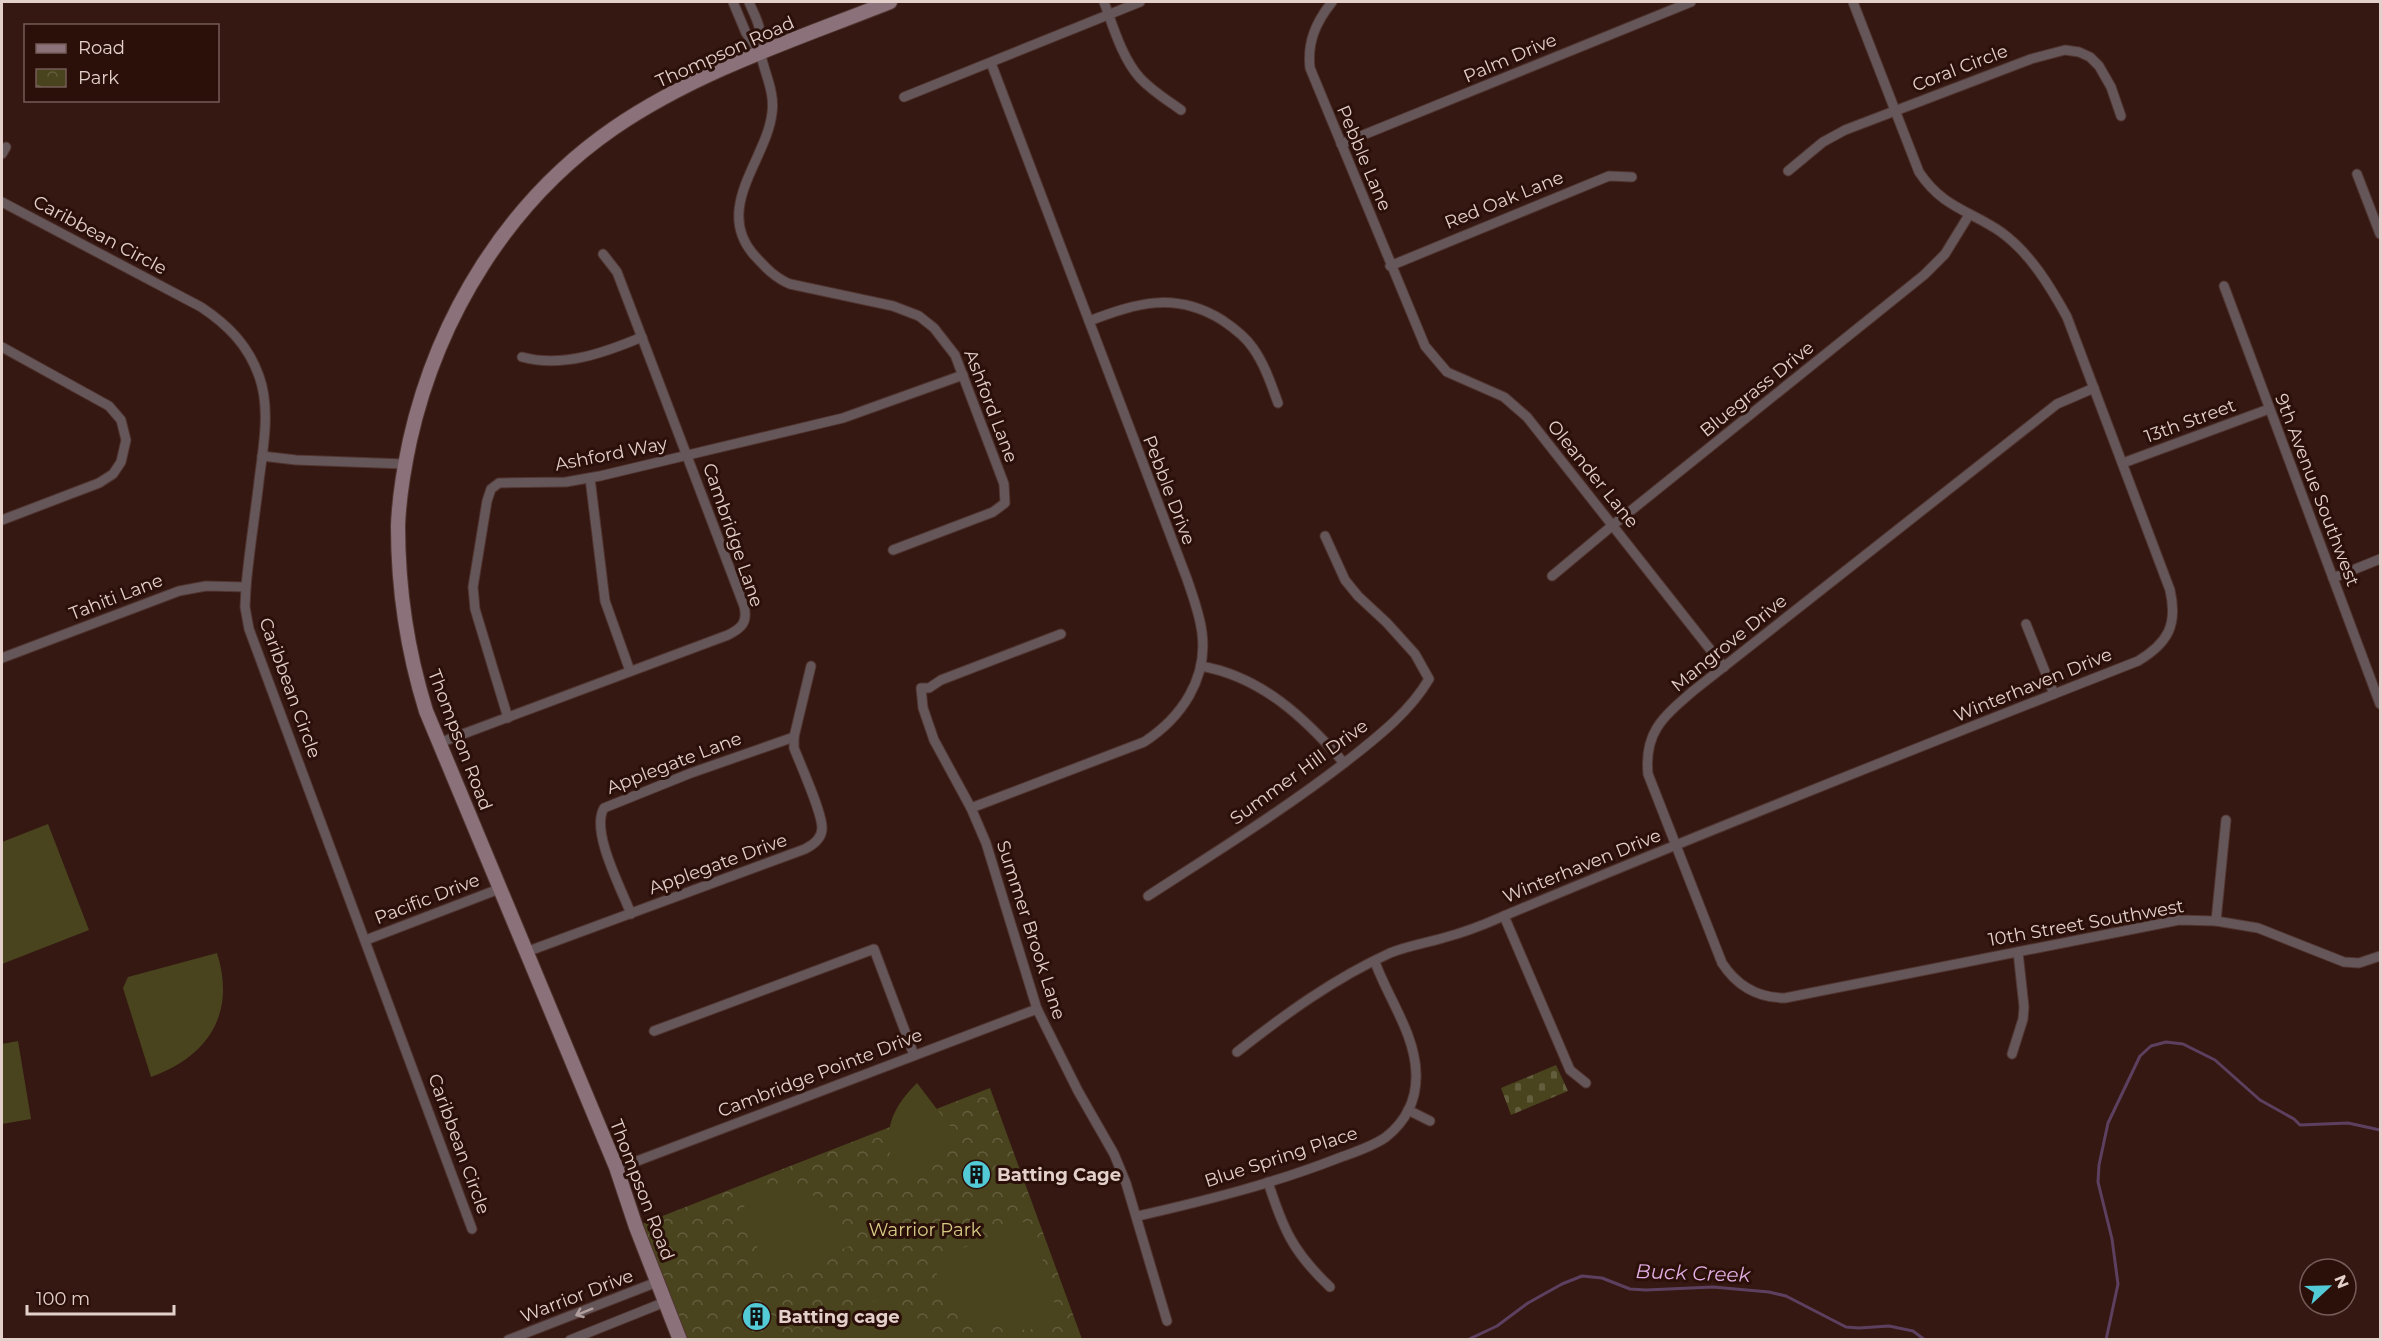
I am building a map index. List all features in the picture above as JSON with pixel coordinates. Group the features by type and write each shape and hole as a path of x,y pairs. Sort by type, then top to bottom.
{"street":[{"path":"733,2 746,33 761,54"},
{"path":"749,2 760,28 761,54"},
{"name":"Thompson Road","path":"680,1340 616,1167 439,743 415,675 402,609 398,524 405,464 424,386 449,323 487,258 534,199 559,174 596,142 654,102 693,82 890,2"},
{"path":"1104,2 1122,47 1139,77 1181,110"},
{"path":"904,97 1140,2"},
{"name":"Pebble Lane","path":"1332,2 1314,29 1309,60 1316,85 1416,327"},
{"name":"Palm Drive","path":"1341,144 1691,2"},
{"name":"Winterhaven Drive","path":"1237,1052 1358,967 1375,962 1391,953 1460,933 1504,916 2138,661 2160,645 2171,626 2174,609 2170,590 2067,316 2044,279 2010,240 2000,232 1949,204 1925,182 1911,155 1852,2"},
{"name":"Coral Circle","path":"1788,171 1823,142 1845,130 2031,59 2056,52 2071,50 2090,57 2099,66 2111,87 2121,116"},
{"name":"Ashford Lane","path":"761,54 770,82 773,104 772,117 746,181 740,209 740,226 751,252 771,272 790,284 893,306 919,316 934,328 950,346 1004,484 1005,503 993,512 893,550"},
{"name":"Pebble Drive","path":"971,808 1149,738 1165,727 1183,707 1194,686 1201,666 1203,646 1196,606 991,63"},
{"path":"2357,174 2380,234"},
{"name":"Red Oak Lane","path":"1390,266 1593,182 1614,175 1632,177"},
{"name":"Caribbean Circle","path":"2,202 201,307 229,328 251,356 260,377 265,411 262,456 246,587 247,619 257,654 366,940 472,1229"},
{"name":"Bluegrass Drive","path":"1552,576 1612,525 1924,275 1945,254 1969,215"},
{"name":"Cambridge Lane","path":"439,743 741,628 746,615 617,272 603,255"},
{"name":"9th Avenue Southwest","path":"2224,286 2380,704"},
{"path":"1089,321 1148,303 1180,303 1202,309 1230,325 1246,339 1264,366 1278,403"},
{"name":"Oleander Lane","path":"1416,327 1433,358 1448,372 1504,397 1527,417 1724,667"},
{"path":"522,357 538,361 577,358 598,354 642,337"},
{"path":"2,347 109,406 121,420 126,440 121,462 108,478 2,520"},
{"name":"Ashford Way","path":"508,718 475,609 473,586 489,492 494,486 504,482 555,482 590,478 687,456 843,418 963,375"},
{"name":"Mangrove Drive","path":"1794,996 1767,997 1752,992 1731,977 1714,946 1648,774 1650,739 1667,714 1724,667 2057,404 2094,388"},
{"name":"13th Street","path":"2123,463 2269,409"},
{"path":"262,456 296,460 405,464"},
{"path":"590,478 609,617 630,671"},
{"name":"Summer Hill Drive","path":"1148,896 1252,828 1344,763 1389,725 1420,694 1429,679 1415,654 1345,580 1325,536"},
{"path":"2333,578 2380,559"},
{"name":"Tahiti Lane","path":"2,658 180,591 206,586 246,587"},
{"path":"2026,624 2054,694"},
{"name":"Summer Brook Lane","path":"1061,634 941,680 929,688 921,688 923,708 934,740 971,808 991,858 1036,1010 1114,1154 1138,1216 1167,1321"},
{"path":"794,737 811,666"},
{"path":"1201,666 1239,677 1273,695 1307,722 1344,763"},
{"name":"Applegate Lane","path":"631,914 602,837 600,822 604,808 691,773 794,737"},
{"name":"Applegate Drive","path":"526,952 805,849 817,841 822,828 820,815 794,748 794,737"},
{"path":"2216,921 2226,820"},
{"name":"Pacific Drive","path":"366,940 500,889"},
{"path":"1504,916 1570,1071 1586,1083"},
{"name":"10th Street Southwest","path":"1794,996 2179,920 2216,921 2258,928 2344,962 2359,963 2380,956"},
{"path":"654,1031 874,949 914,1055"},
{"path":"2012,1054 2023,1019 2024,1007 2018,952"},
{"name":"Blue Spring Place","path":"1138,1216 1268,1182 1317,1166 1385,1137 1408,1110 1414,1092 1416,1074 1414,1056 1375,962"},
{"name":"Cambridge Pointe Drive","path":"616,1167 624,1166 1036,1010"},
{"path":"1408,1110 1430,1121"},
{"path":"1268,1182 1279,1216 1293,1246 1312,1271 1330,1287"},
{"name":"Warrior Drive","path":"508,1340 657,1282"},
{"name":"Warrior Drive","path":"570,1340 665,1302"}],"green space":[{"path":"48,824 89,930 2,964 2,842"},
{"path":"217,953 222,975 223,995 220,1013 213,1030 188,1057 151,1077 123,988 128,977"},
{"path":"18,1041 31,1119 2,1124 2,1044"},
{"path":"1556,1065 1568,1091 1511,1115 1501,1088"},
{"path":"917,1083 959,1138 901,1179 890,1152 889,1128 899,1105"},
{"name":"Warrior Park","path":"990,1088 1082,1339 686,1339 642,1224"},
{"path":"782,1183 807,1192 826,1204 854,1244 772,1280 767,1277 740,1193"},
{"path":"1023,1222 1030,1225 1059,1319 1037,1328 1010,1329 984,1321 961,1307 944,1287 931,1262"},
{"path":"885,1293 896,1295 923,1339 826,1339"}],"waterway":[{"name":"Buck Creek","path":"2106,1340 2118,1284 2112,1239 2098,1182 2099,1165 2108,1123 2140,1056 2151,1046 2166,1042 2183,1044 2215,1060 2260,1100 2294,1119 2300,1125 2348,1123 2380,1130"},
{"name":"Buck Creek","path":"1467,1340 1497,1326 1528,1303 1562,1284 1582,1276 1602,1278 1630,1289 1713,1287 1769,1292 1786,1296 1846,1327 1889,1326 1913,1331 1925,1340"}],"place":[{"name":"Batting Cage","path":"976,1175"},
{"name":"Batting cage","path":"757,1317"}]}
